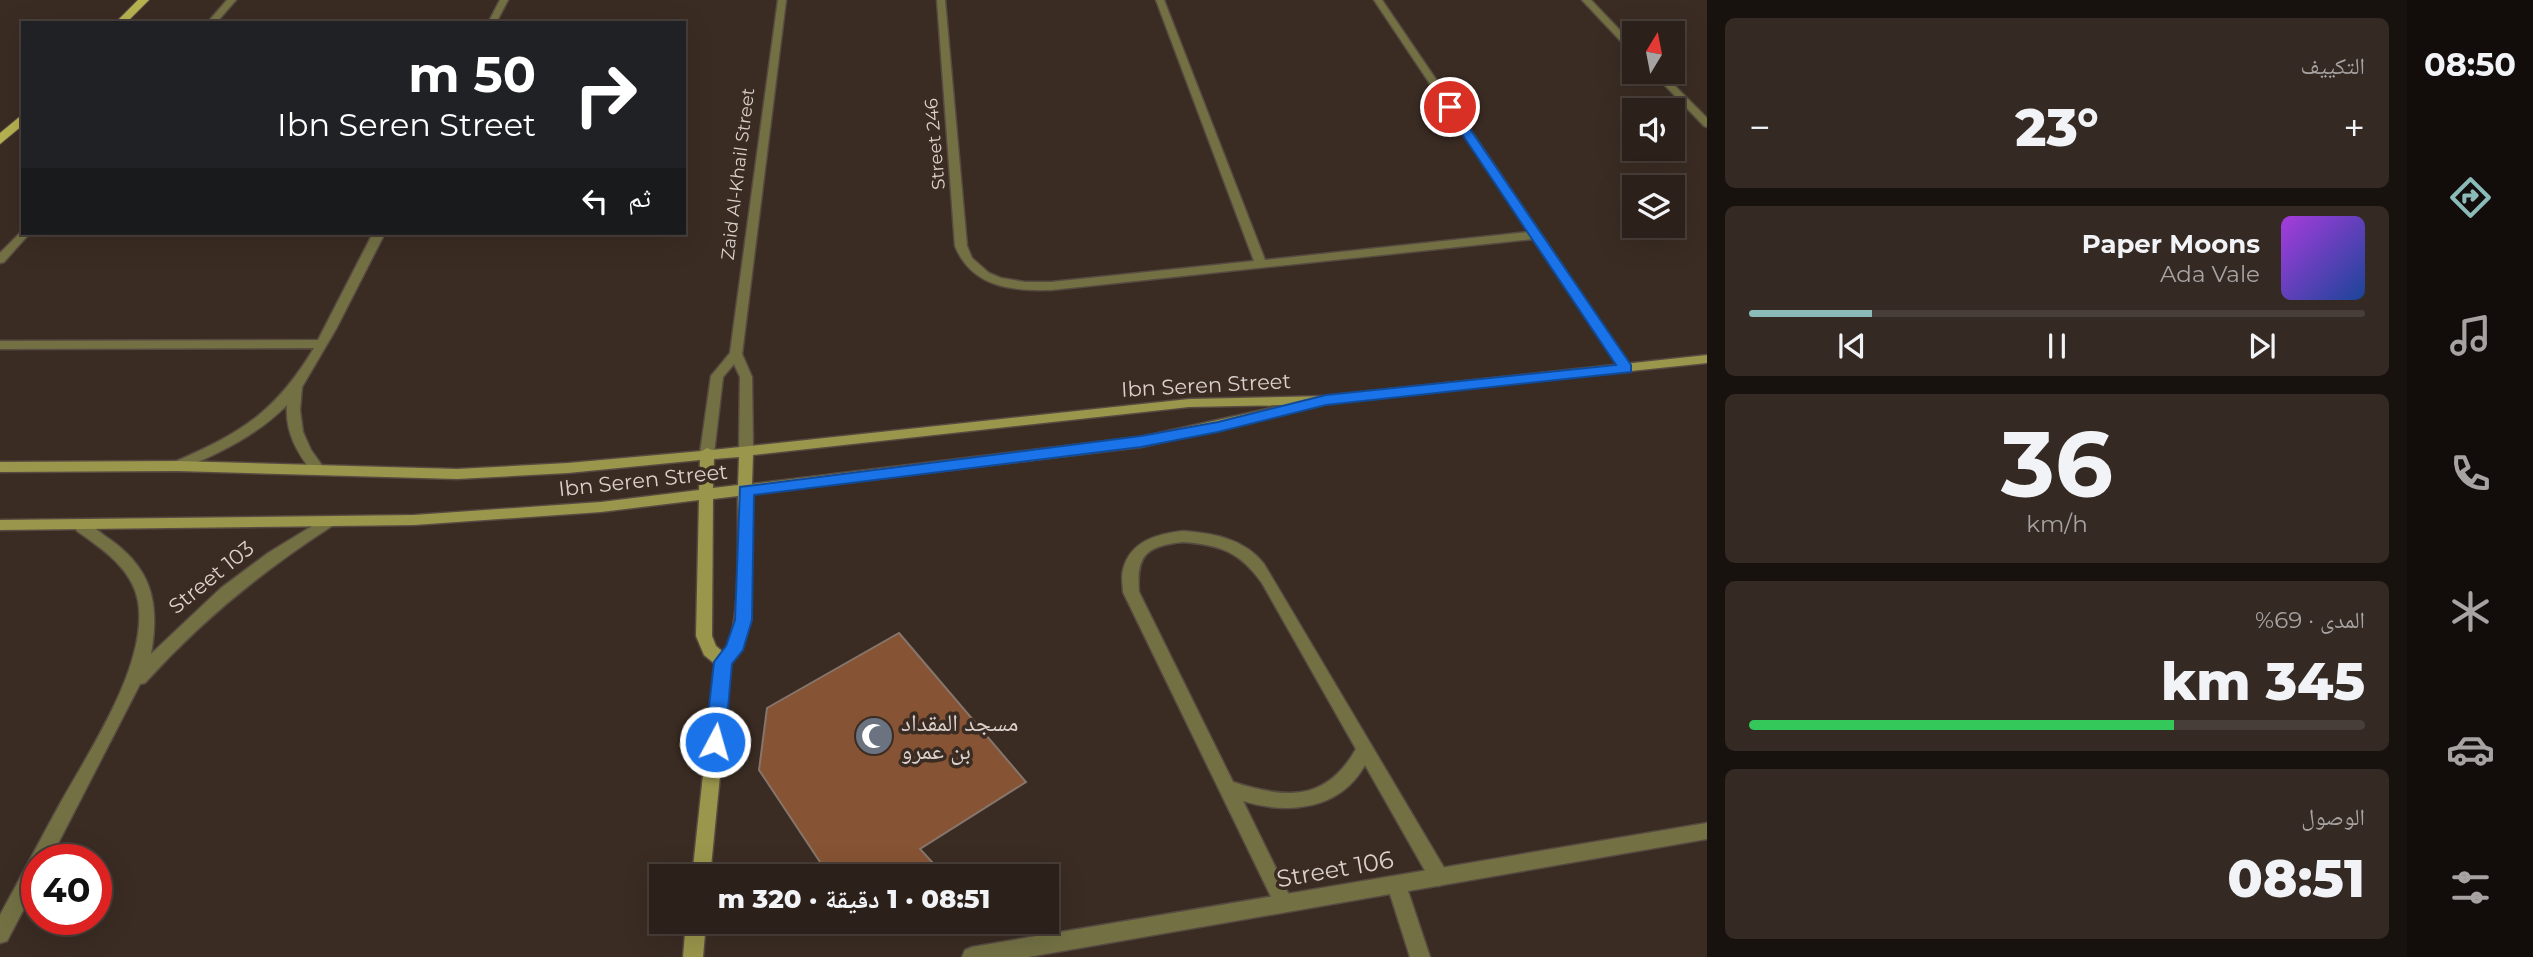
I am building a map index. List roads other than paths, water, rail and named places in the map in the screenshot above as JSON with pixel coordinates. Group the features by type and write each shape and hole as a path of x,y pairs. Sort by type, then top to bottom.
{"main road":[{"path":"122,21 144,0"},
{"path":"0,140 21,120"}],"street":[{"path":"213,21 232,0"},
{"path":"493,21 504,0"},
{"name":"Zaid Al-Khail Street","path":"702,864 723,662 734,650 743,620 746,377 736,354 782,0"},
{"name":"Street 246","path":"941,0 961,246 967,261 984,275 1007,284 1034,287 1260,263"},
{"path":"1160,0 1260,263 1536,235"},
{"path":"1378,0 1626,368"},
{"path":"1586,0 1622,38"},
{"path":"1668,84 1707,124"},
{"path":"0,260 22,235"},
{"path":"177,466 205,454 253,426 296,385 378,235"},
{"path":"0,345 319,344"},
{"name":"Zaid Al-Khail Street","path":"723,662 710,650 704,636 704,496 717,376 736,354"},
{"name":"Ibn Seren Street","path":"0,467 177,466 457,474 568,468 1189,403 1326,400 1707,359"},
{"path":"296,385 291,421 305,455 319,471"},
{"name":"Ibn Seren Street","path":"0,526 327,522 506,514 704,496 1141,442 1218,427 1326,400"},
{"name":"Street 103","path":"135,681 176,635 222,593 327,522"},
{"name":"Street 103","path":"48,844 135,681 146,642 148,610 142,583 128,560 108,541 82,527"},
{"path":"1284,903 1131,592 1130,569 1142,550 1165,538 1193,536 1213,540 1250,557 1267,579 1439,877"},
{"path":"1228,788 1257,799 1287,802 1315,798 1338,788 1355,772 1364,751"},
{"name":"Street 106","path":"972,957 1707,831"},
{"path":"1396,883 1420,957"},
{"path":"0,934 21,895"},
{"path":"693,957 695,934"}],"place":[{"name":"مسجد المقداد بن عمرو","path":"874,736"}]}
